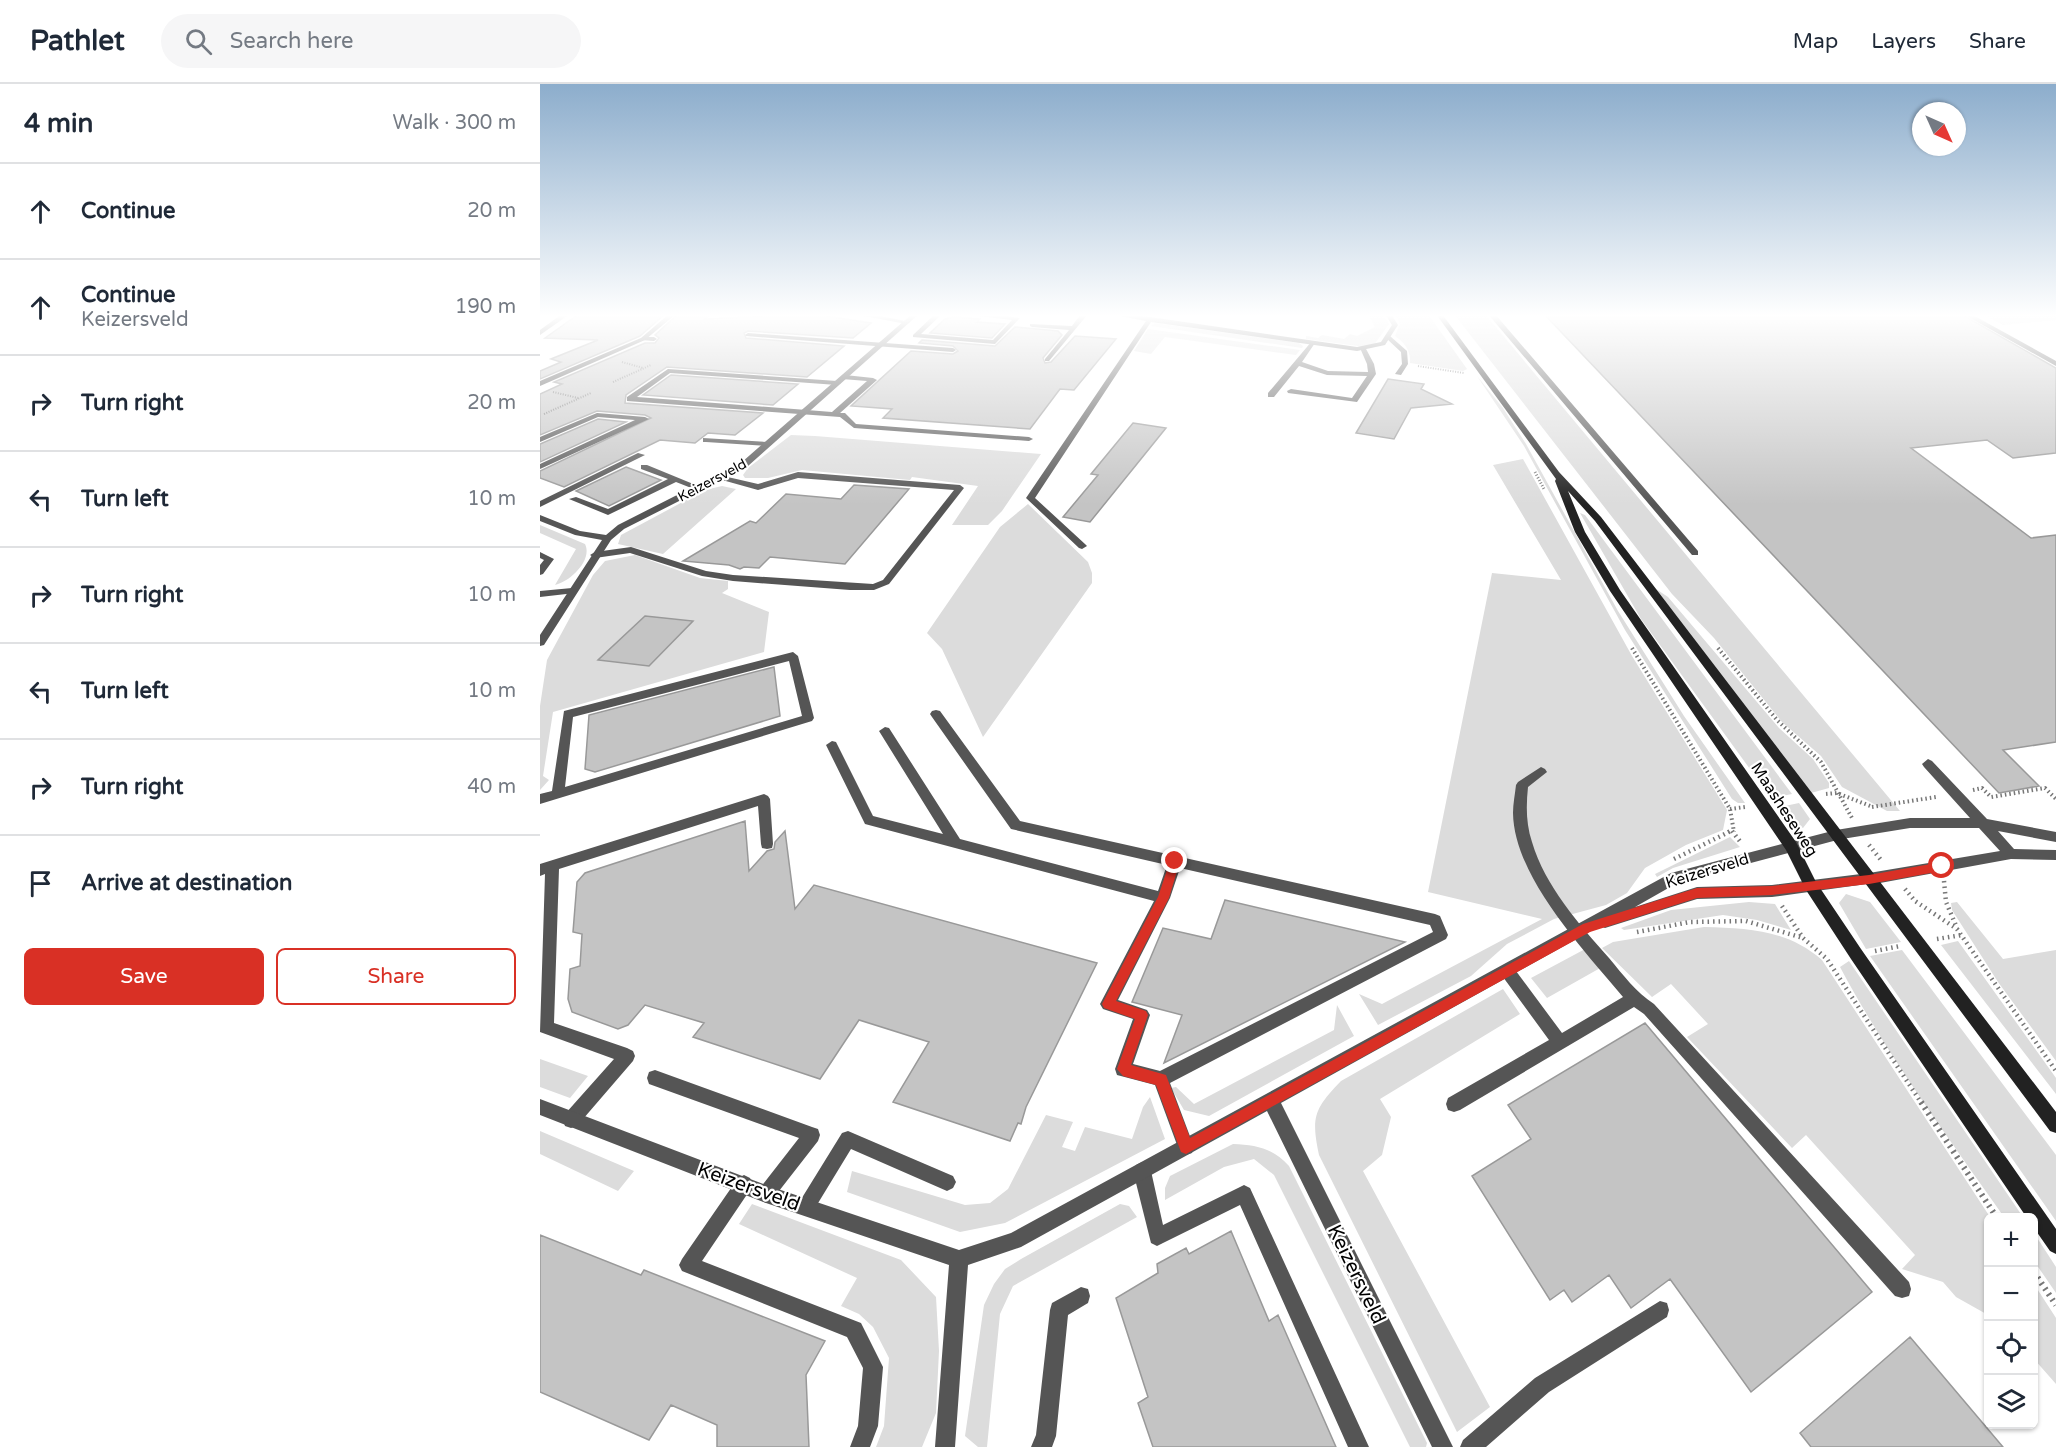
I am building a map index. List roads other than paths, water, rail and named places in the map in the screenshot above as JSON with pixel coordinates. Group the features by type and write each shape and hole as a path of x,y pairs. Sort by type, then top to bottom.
{"main road":[{"name":"Maasheseweg","path":"1486,378 1556,474 1598,519 2056,1125"},
{"name":"Maasheseweg","path":"1556,474 1580,532 1615,591 1791,846 1811,886 1856,954 2056,1245"}],"street":[{"path":"540,384 555,378"},
{"path":"659,378 630,399 842,415 854,426 1029,439"},
{"path":"761,378 837,383"},
{"name":"Keizersveld","path":"540,643 608,538 621,527 745,464 844,378"},
{"path":"833,415 873,380 851,378"},
{"path":"1082,546 1030,498 1111,378"},
{"path":"1271,395 1286,378"},
{"path":"1291,392 1354,400 1371,378"},
{"path":"1545,378 1695,553"},
{"path":"540,440 597,415 645,418 540,467"},
{"path":"706,440 768,444"},
{"path":"540,504 641,455"},
{"path":"644,467 699,488"},
{"path":"595,555 631,550 705,574 850,587 874,587 886,582 960,488 798,475 758,486 718,478"},
{"path":"573,499 608,512 675,479"},
{"path":"540,518 578,533 608,538"},
{"path":"540,555 549,558 540,572"},
{"path":"540,594 573,591"},
{"path":"540,799 808,718 793,656 568,714 558,793"},
{"path":"936,714 1016,825 1175,861 1435,920 1441,935 1161,1079 1123,1069 1142,1015 1108,1004 1163,898 1175,861"},
{"path":"885,731 954,842"},
{"path":"832,745 869,820 1163,898"},
{"path":"1928,764 2011,854"},
{"path":"1541,772 1522,785 1517,805 1519,823 1528,854 1561,910 1583,930 1634,999 1649,1009 1674,1035 1902,1289"},
{"path":"572,1120 627,1056 546,1028 546,868 764,799 767,844"},
{"name":"Keizersveld","path":"540,1107 766,1194 959,1259 1016,1241 1508,972 1676,877 1836,834 1910,823 1980,823 2055,838"},
{"name":"Keizersveld","path":"1583,930 1697,893 1772,891 1869,879 2011,854 2056,855"},
{"path":"1508,972 1560,1042"},
{"path":"1454,1104 1634,999"},
{"path":"655,1078 812,1135 766,1194"},
{"path":"1161,1079 1186,1147"},
{"name":"Keizersveld","path":"1271,1101 1443,1447"},
{"path":"806,1207 848,1139 947,1182"},
{"path":"1142,1171 1157,1237 1244,1194 1359,1447"},
{"path":"744,1184 688,1265 854,1330 873,1367 868,1426 860,1447"},
{"path":"945,1447 959,1259"},
{"path":"1041,1447 1046,1436 1059,1310 1081,1296"},
{"path":"1470,1447 1542,1385 1660,1310"}]}
